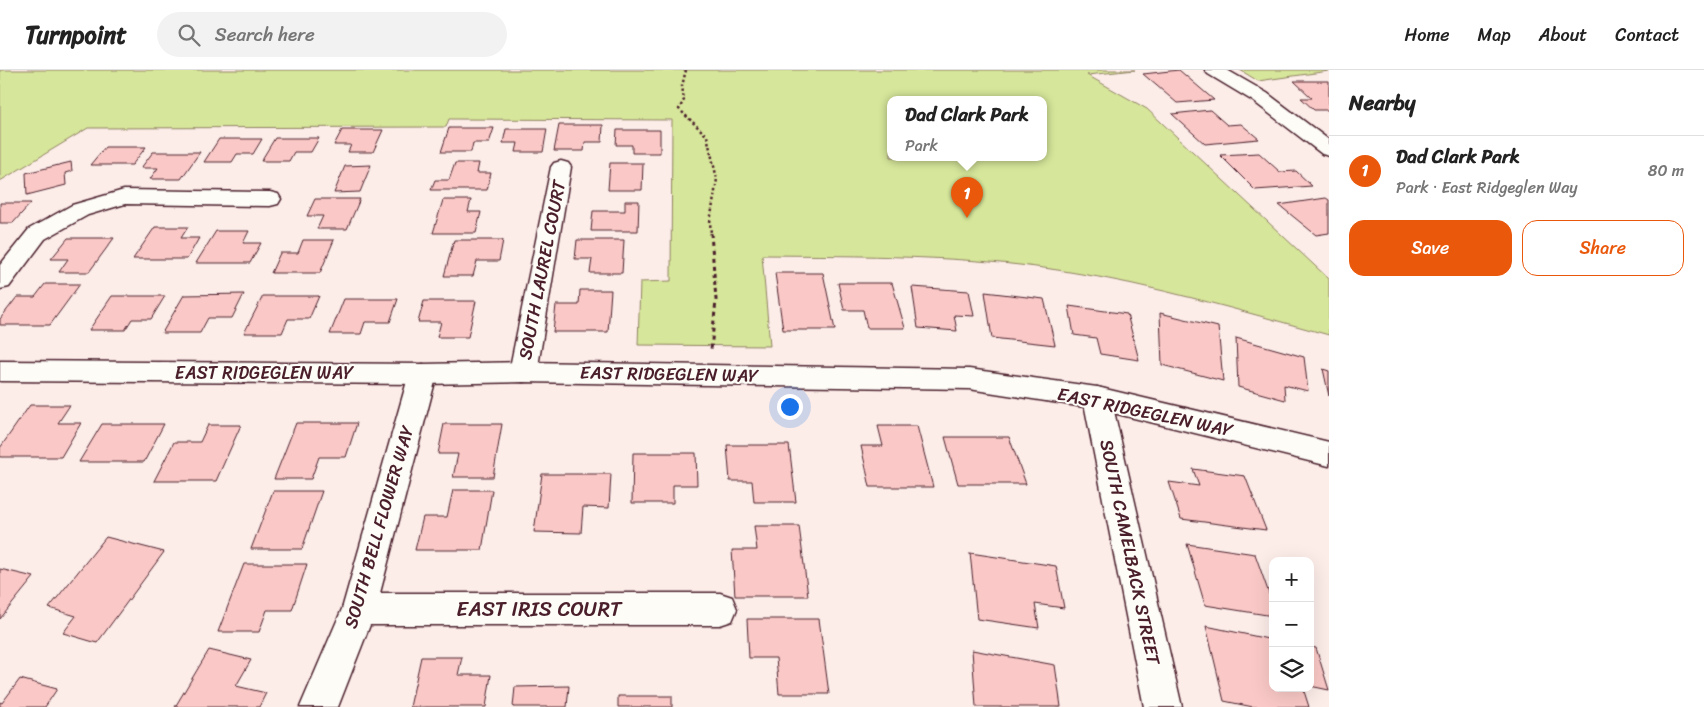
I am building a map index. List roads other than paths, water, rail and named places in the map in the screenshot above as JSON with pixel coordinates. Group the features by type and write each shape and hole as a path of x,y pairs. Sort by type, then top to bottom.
{"street":[{"path":"1214,70 1260,96 1329,150"},
{"name":"SOUTH LAUREL COURT","path":"522,372 561,167"},
{"path":"0,281 37,234 80,210 124,197 270,199"},
{"name":"EAST RIDGEGLEN WAY","path":"0,371 422,374 522,372 969,379 1097,398 1329,454"},
{"name":"SOUTH BELL FLOWER WAY","path":"319,707 359,609 422,374"},
{"name":"SOUTH CAMELBACK STREET","path":"1097,398 1163,707"},
{"name":"EAST IRIS COURT","path":"359,609 720,609"}],"place":[{"name":"Dad Clark Park","path":"967,218"}]}
